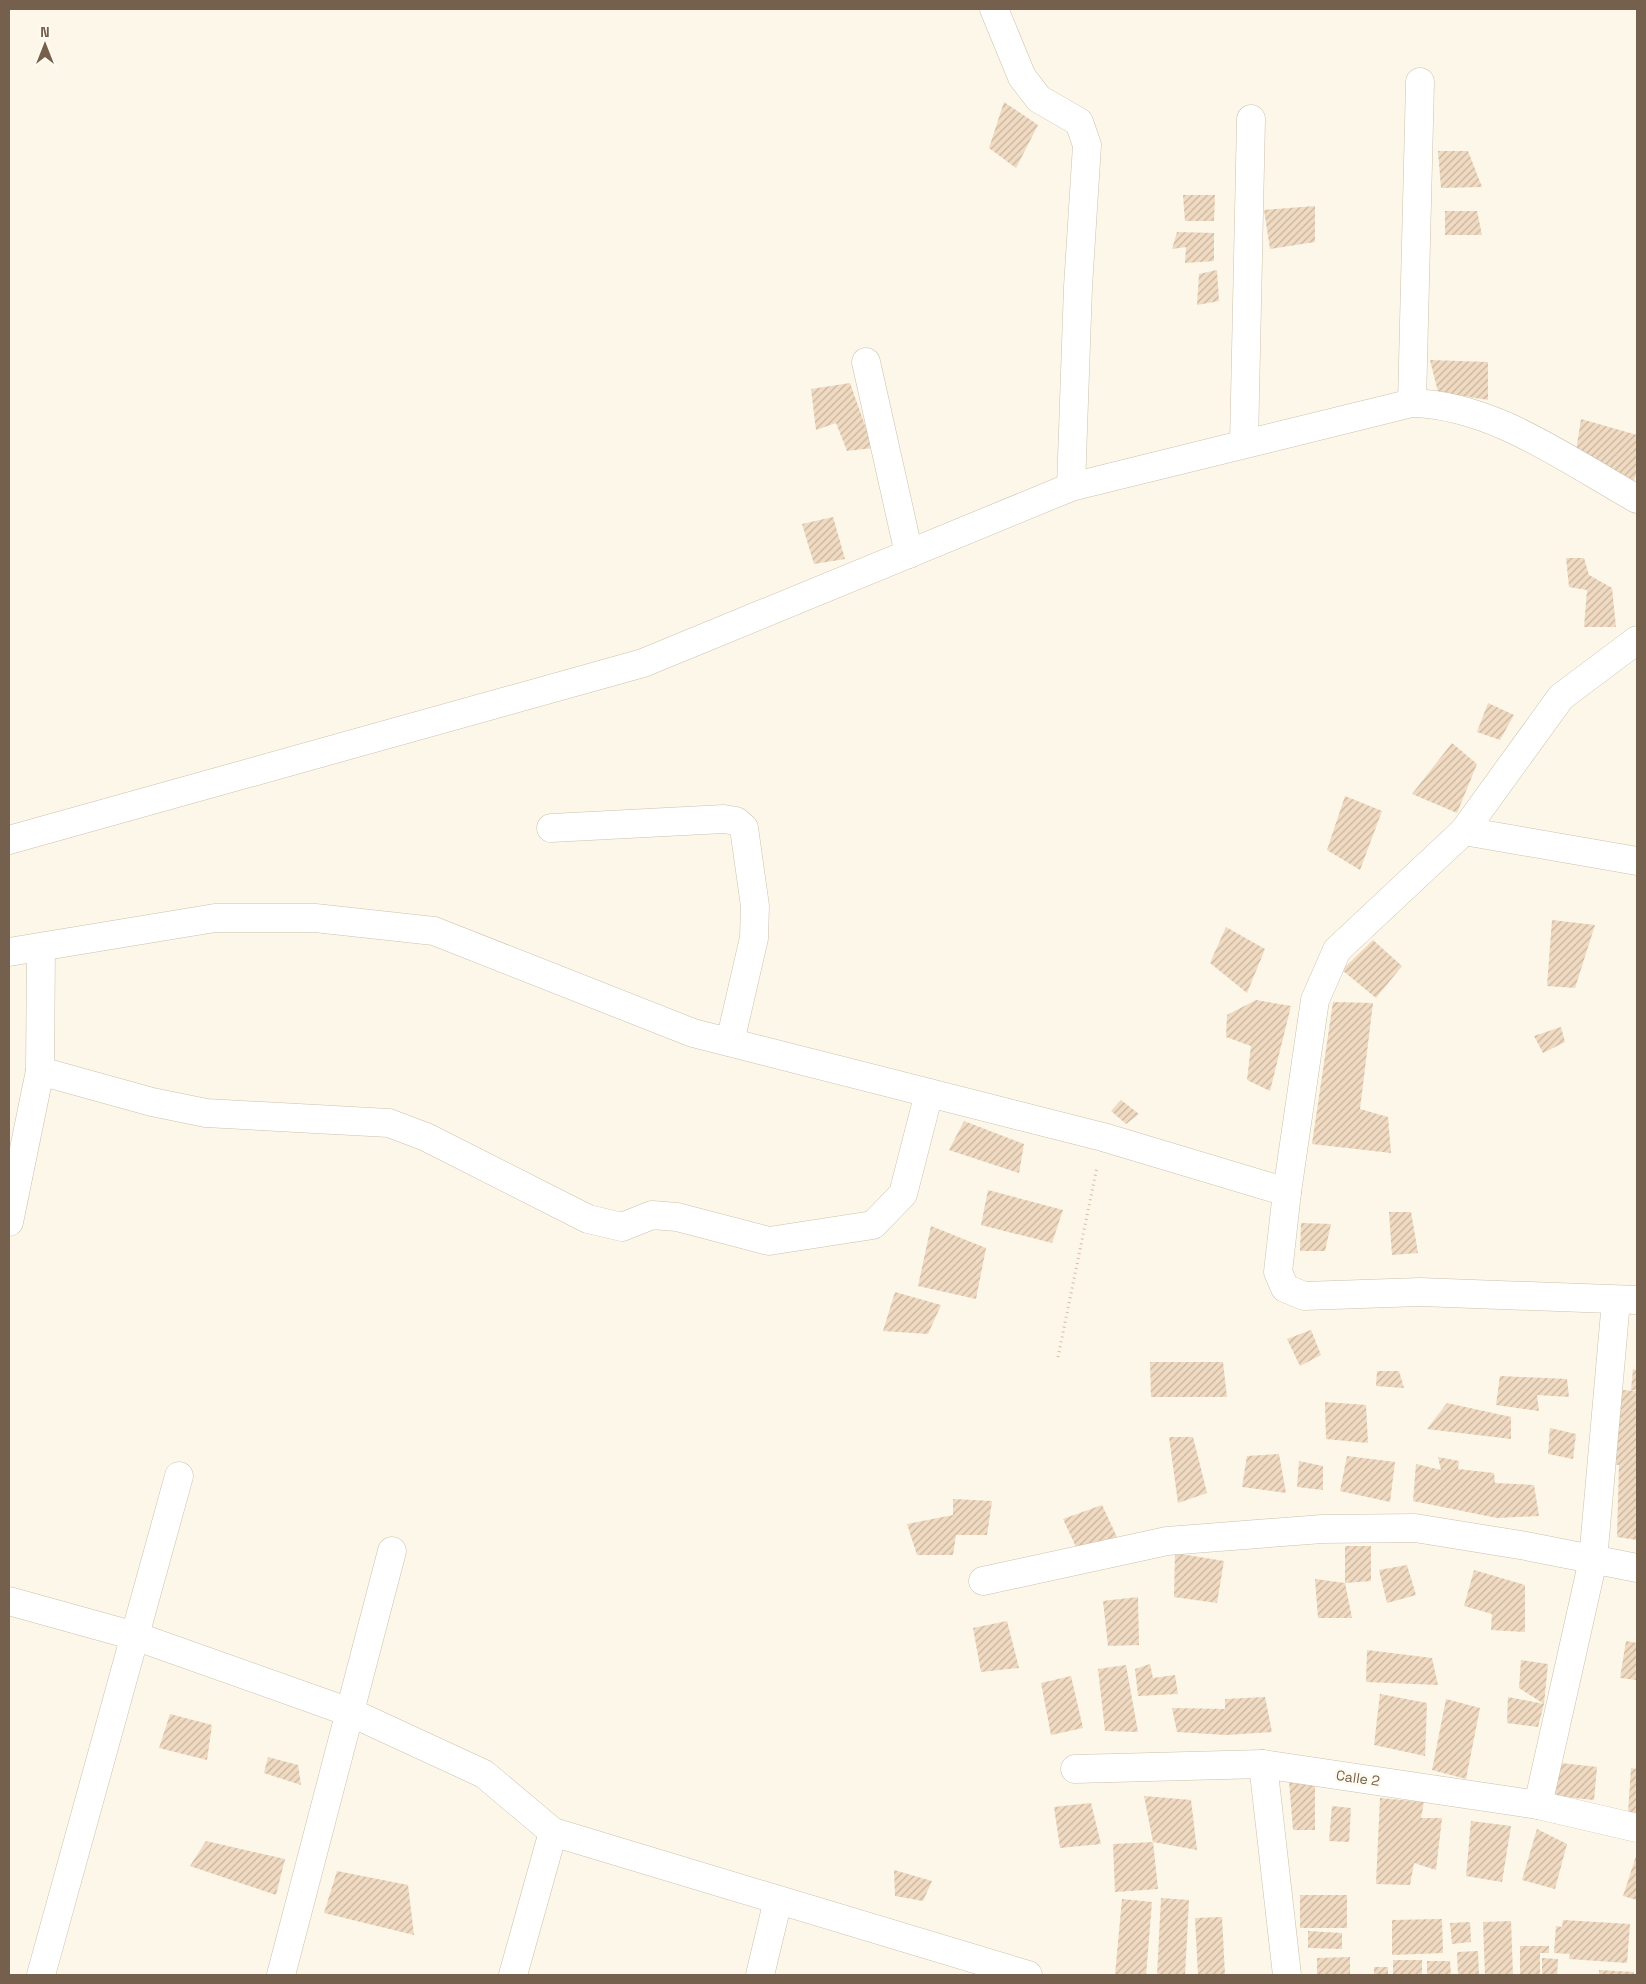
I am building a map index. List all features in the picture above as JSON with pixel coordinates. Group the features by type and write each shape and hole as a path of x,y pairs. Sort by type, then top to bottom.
{"street":[{"path":"994,9 1022,77 1038,99 1078,122 1087,144 1078,287 1071,487"},
{"path":"1412,403 1420,82"},
{"path":"1244,444 1251,119"},
{"path":"866,362 909,554"},
{"path":"9,840 643,663 1071,487 1412,403 1436,404 1490,420 1539,443 1637,499"},
{"path":"1538,1804 1592,1560 1626,1300 1420,1292 1304,1296 1285,1288 1278,1272 1287,1192 1315,1000 1337,950 1464,831 1561,697 1637,640"},
{"path":"551,828 724,819 736,821 744,828 755,906 754,938 730,1042"},
{"path":"1464,831 1637,861"},
{"path":"9,952 215,918 315,918 434,931 693,1033 1104,1137 1287,1192"},
{"path":"9,1222 40,1071 41,948"},
{"path":"40,1071 152,1102 206,1113 389,1123 426,1136 588,1219 622,1227 652,1214 676,1217 769,1241 873,1225 903,1194 929,1093"},
{"path":"41,1975 179,1476"},
{"path":"983,1581 1167,1541 1322,1529 1415,1528 1526,1546 1637,1568"},
{"path":"282,1975 352,1713 392,1551"},
{"path":"9,1601 135,1636 352,1713 484,1774 553,1832 1020,1974"},
{"path":"1263,1764 1287,1975"},
{"name":"Calle 2","path":"1075,1769 1263,1764 1538,1804 1637,1828"},
{"path":"513,1975 553,1832"},
{"path":"760,1975 778,1900"}],"path":[{"path":"1058,1357 1104,1137"}],"building":[{"path":"1004,102 1038,125 1016,168 989,148"},
{"path":"1438,151 1468,151 1482,187 1441,188"},
{"path":"1183,195 1215,195 1214,221 1185,221"},
{"path":"1315,206 1315,242 1270,249 1264,210"},
{"path":"1445,211 1477,211 1482,235 1445,235"},
{"path":"1177,232 1214,233 1214,261 1185,263 1186,247 1172,249"},
{"path":"1217,270 1219,301 1197,305 1199,274"},
{"path":"1430,360 1488,362 1488,400 1438,392"},
{"path":"850,383 873,448 847,451 836,423 816,430 811,389"},
{"path":"1581,419 1637,435 1637,473 1633,482 1576,451"},
{"path":"833,517 845,559 814,564 802,524"},
{"path":"1566,558 1584,558 1589,575 1612,588 1616,627 1584,627 1587,590 1569,587"},
{"path":"1488,703 1514,715 1500,740 1477,732"},
{"path":"1452,743 1477,764 1457,813 1412,794"},
{"path":"1345,796 1382,811 1360,870 1327,850"},
{"path":"1552,920 1595,925 1575,988 1547,986"},
{"path":"1226,927 1265,949 1247,993 1210,963"},
{"path":"1373,940 1402,966 1376,998 1342,970"},
{"path":"1256,1000 1291,1006 1270,1091 1247,1080 1251,1046 1226,1037 1227,1015"},
{"path":"1333,1002 1373,1003 1360,1109 1388,1117 1391,1153 1312,1144"},
{"path":"1561,1027 1565,1042 1543,1053 1534,1036"},
{"path":"1121,1100 1139,1114 1126,1124 1111,1111"},
{"path":"964,1121 1024,1144 1019,1173 949,1150"},
{"path":"988,1190 1063,1210 1052,1243 981,1225"},
{"path":"1389,1212 1411,1212 1418,1253 1392,1255"},
{"path":"1301,1223 1331,1224 1325,1251 1300,1251"},
{"path":"931,1226 986,1248 976,1299 918,1286"},
{"path":"895,1292 941,1305 928,1334 883,1331"},
{"path":"1311,1330 1321,1355 1300,1366 1287,1339"},
{"path":"1150,1362 1223,1362 1227,1397 1151,1397"},
{"path":"1633,1369 1637,1370 1637,1390 1631,1390"},
{"path":"1377,1371 1399,1371 1404,1388 1376,1386"},
{"path":"1500,1376 1567,1379 1569,1397 1537,1395 1539,1411 1496,1405"},
{"path":"1623,1390 1637,1391 1637,1540 1617,1537 1619,1465 1609,1464 1612,1429"},
{"path":"1325,1402 1366,1405 1368,1443 1326,1439"},
{"path":"1447,1403 1511,1417 1511,1439 1427,1429"},
{"path":"1550,1428 1576,1434 1573,1459 1548,1454"},
{"path":"1169,1437 1193,1437 1207,1493 1178,1503"},
{"path":"1279,1454 1286,1493 1242,1487 1247,1456"},
{"path":"1347,1456 1395,1462 1390,1502 1340,1491"},
{"path":"1438,1457 1459,1461 1458,1469 1494,1473 1495,1483 1534,1485 1539,1516 1497,1518 1413,1501 1416,1464 1441,1470"},
{"path":"1299,1461 1323,1466 1323,1490 1297,1487"},
{"path":"953,1499 992,1501 987,1535 956,1535 953,1555 917,1555 907,1524 953,1515"},
{"path":"1102,1505 1117,1537 1076,1547 1063,1519"},
{"path":"1345,1546 1371,1546 1371,1581 1345,1583"},
{"path":"1175,1553 1224,1561 1217,1603 1174,1597"},
{"path":"1407,1565 1416,1595 1387,1603 1379,1570"},
{"path":"1474,1570 1525,1585 1525,1632 1491,1630 1492,1614 1464,1606"},
{"path":"1315,1579 1345,1583 1352,1618 1318,1618"},
{"path":"1138,1597 1139,1645 1108,1646 1103,1601"},
{"path":"1007,1621 1019,1668 981,1672 973,1628"},
{"path":"1626,1641 1637,1643 1637,1680 1620,1678"},
{"path":"1367,1650 1432,1658 1438,1685 1366,1682"},
{"path":"1521,1660 1548,1664 1544,1704 1519,1688"},
{"path":"1150,1664 1153,1678 1175,1675 1178,1694 1138,1696 1135,1669"},
{"path":"1126,1665 1138,1732 1105,1731 1098,1669"},
{"path":"1071,1676 1083,1728 1051,1735 1041,1683"},
{"path":"1380,1694 1427,1703 1425,1756 1374,1745"},
{"path":"1265,1697 1272,1732 1226,1735 1177,1732 1172,1708 1225,1709 1225,1699"},
{"path":"1508,1697 1544,1704 1538,1727 1507,1723"},
{"path":"1446,1699 1480,1708 1466,1779 1432,1770"},
{"path":"170,1714 212,1725 207,1760 159,1748"},
{"path":"268,1757 298,1765 301,1785 264,1773"},
{"path":"1552,1762 1597,1767 1594,1800 1545,1795"},
{"path":"1631,1768 1637,1769 1637,1816 1628,1813"},
{"path":"1289,1781 1315,1782 1315,1830 1293,1830"},
{"path":"1144,1796 1191,1800 1197,1850 1153,1842"},
{"path":"1380,1798 1424,1802 1421,1818 1442,1818 1436,1870 1414,1863 1410,1885 1376,1884"},
{"path":"1091,1803 1101,1844 1060,1848 1054,1807"},
{"path":"1332,1806 1351,1808 1349,1842 1329,1841"},
{"path":"1471,1821 1511,1826 1502,1882 1466,1876"},
{"path":"1537,1829 1567,1844 1555,1889 1522,1880"},
{"path":"206,1841 285,1859 276,1895 190,1866"},
{"path":"1153,1842 1158,1889 1115,1892 1113,1844"},
{"path":"1637,1853 1637,1900 1623,1896"},
{"path":"894,1870 932,1881 923,1901 895,1896"},
{"path":"337,1871 408,1885 414,1935 324,1913"},
{"path":"1300,1895 1347,1895 1347,1928 1300,1928"},
{"path":"1161,1898 1189,1900 1185,1975 1157,1975"},
{"path":"1122,1899 1152,1902 1146,1975 1115,1975"},
{"path":"1222,1917 1225,1975 1198,1975 1195,1918"},
{"path":"1442,1919 1443,1953 1392,1955 1392,1920"},
{"path":"1563,1920 1630,1924 1627,1963 1569,1959 1570,1954 1554,1953 1556,1926 1562,1927"},
{"path":"1511,1921 1513,1975 1485,1975 1483,1922"},
{"path":"1470,1922 1471,1942 1452,1944 1450,1923"},
{"path":"1308,1931 1342,1933 1342,1949 1308,1948"},
{"path":"1520,1946 1549,1946 1549,1953 1540,1953 1540,1975 1520,1975"},
{"path":"1478,1951 1479,1975 1458,1975 1457,1952"},
{"path":"1350,1957 1350,1975 1317,1975 1317,1958"},
{"path":"1542,1958 1558,1959 1557,1975 1542,1975"},
{"path":"1393,1960 1422,1960 1422,1975 1393,1975"},
{"path":"1427,1961 1450,1961 1451,1975 1427,1975"},
{"path":"1374,1967 1388,1967 1388,1975 1374,1975"},
{"path":"1599,1970 1634,1972 1634,1975 1599,1975"}]}
